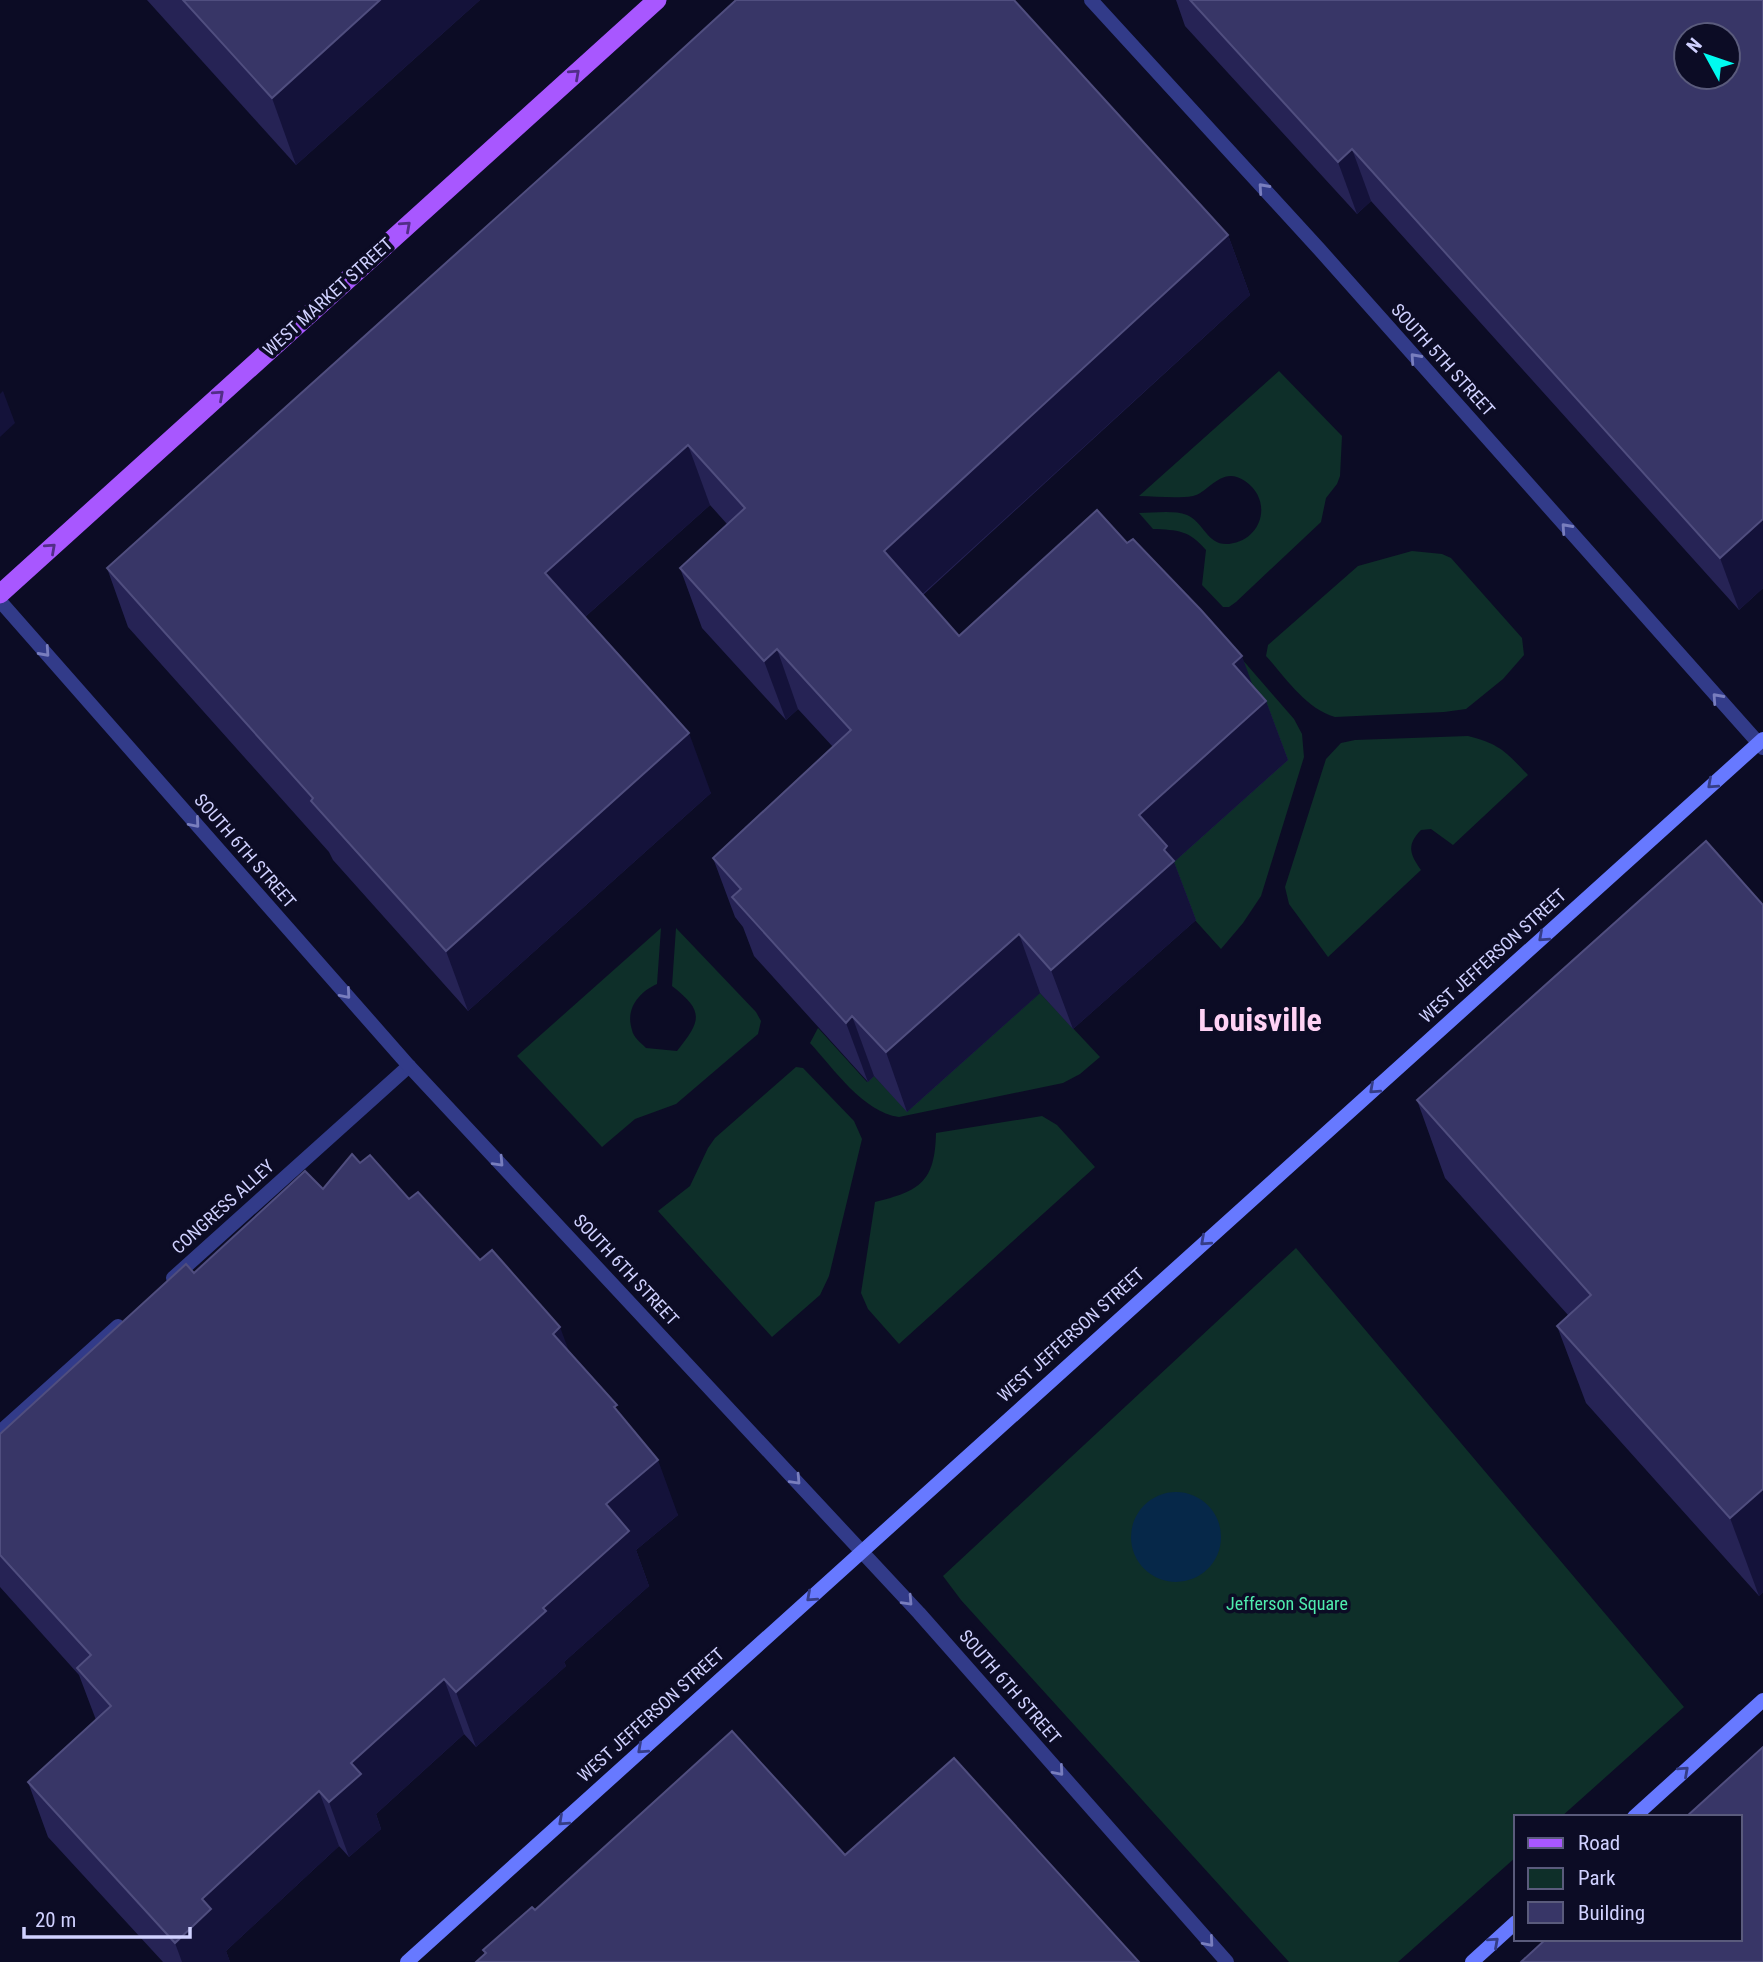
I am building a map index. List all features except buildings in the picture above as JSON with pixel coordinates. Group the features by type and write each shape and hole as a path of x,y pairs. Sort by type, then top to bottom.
{"main road":[{"name":"WEST MARKET STREET","path":"0,594 657,0"},
{"name":"WEST JEFFERSON STREET","path":"407,1962 1761,743"},
{"path":"1636,1815 1763,1700"},
{"path":"1472,1962 1514,1924"}],"street":[{"name":"SOUTH 5TH STREET","path":"1091,0 1320,250 1761,743"},
{"name":"SOUTH 6TH STREET","path":"0,601 409,1066 937,1633 1227,1962"},
{"name":"CONGRESS ALLEY","path":"158,1291 409,1066"},
{"path":"0,1432 129,1317"}],"green space":[{"path":"1279,371 1342,436 1340,476 1326,498 1321,522 1236,602 1229,607 1223,607 1202,585 1206,550 1194,538 1182,532 1153,529 1139,513 1182,513 1193,518 1211,538 1222,544 1229,544 1241,541 1256,527 1261,508 1254,489 1245,481 1229,476 1193,496 1139,496"},
{"path":"1412,551 1442,554 1451,558 1522,638 1524,655 1503,679 1466,709 1335,717 1324,713 1305,700 1266,656 1268,645 1358,566"},
{"path":"1241,658 1294,719 1302,734 1304,757 1261,896 1221,949 1185,909 1161,874 1255,724"},
{"path":"1468,736 1502,750 1528,775 1453,845 1431,829 1421,830 1413,840 1411,850 1421,870 1328,957 1289,904 1285,887 1326,759 1341,743 1355,740"},
{"path":"661,928 657,984 639,997 630,1015 633,1033 638,1040 646,1048 677,1051 695,1023 696,1016 690,1002 672,986 676,928 756,1012 761,1021 758,1034 676,1104 635,1119 602,1147 517,1056"},
{"path":"1040,993 1100,1057 1080,1074 1063,1083 899,1117 873,1107 861,1098 810,1043 818,1028 867,1082 874,1076 907,1111"},
{"path":"796,1067 803,1068 854,1121 862,1139 829,1276 820,1295 772,1337 658,1211 690,1186 715,1138"},
{"path":"1042,1116 1057,1125 1095,1167 899,1344 868,1309 861,1293 875,1202 903,1193 922,1182 932,1163 936,1133"},
{"name":"Jefferson Square","path":"1296,1248 1684,1707 1563,1815 1514,1815 1514,1859 1398,1962 1289,1962 961,1600 943,1576"}],"water":[{"path":"1176,1492 1193,1496 1208,1505 1217,1520 1221,1537 1217,1554 1208,1569 1193,1578 1176,1582 1159,1578 1144,1569 1135,1554 1131,1537 1135,1520 1144,1505 1159,1496"}],"district":[{"name":"Louisville","path":"1260,1020"}]}
